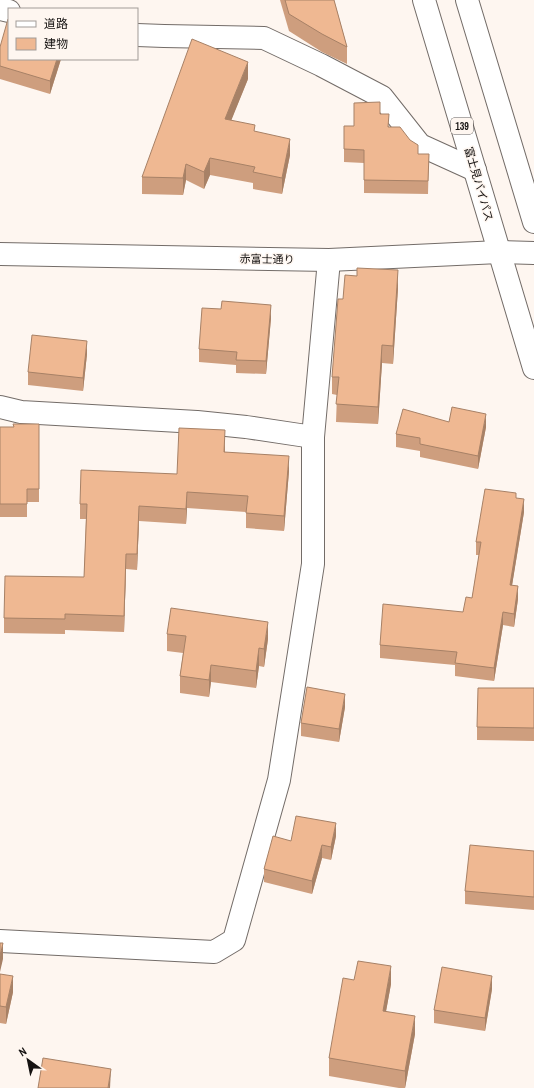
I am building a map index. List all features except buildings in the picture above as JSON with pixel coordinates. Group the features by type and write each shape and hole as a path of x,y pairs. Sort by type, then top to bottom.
{"main road":[{"name":"富士見バイパス","path":"424,0 534,368"},
{"path":"467,0 534,222"},
{"path":"138,35 264,38 321,65 382,97 420,145 475,170"},
{"name":"赤富士通り","path":"0,254 329,260 499,252 534,253"},
{"path":"0,941 214,952 234,940 279,780 313,564 313,437 329,260"},
{"path":"0,407 21,412 197,422 246,427 313,437"}]}
